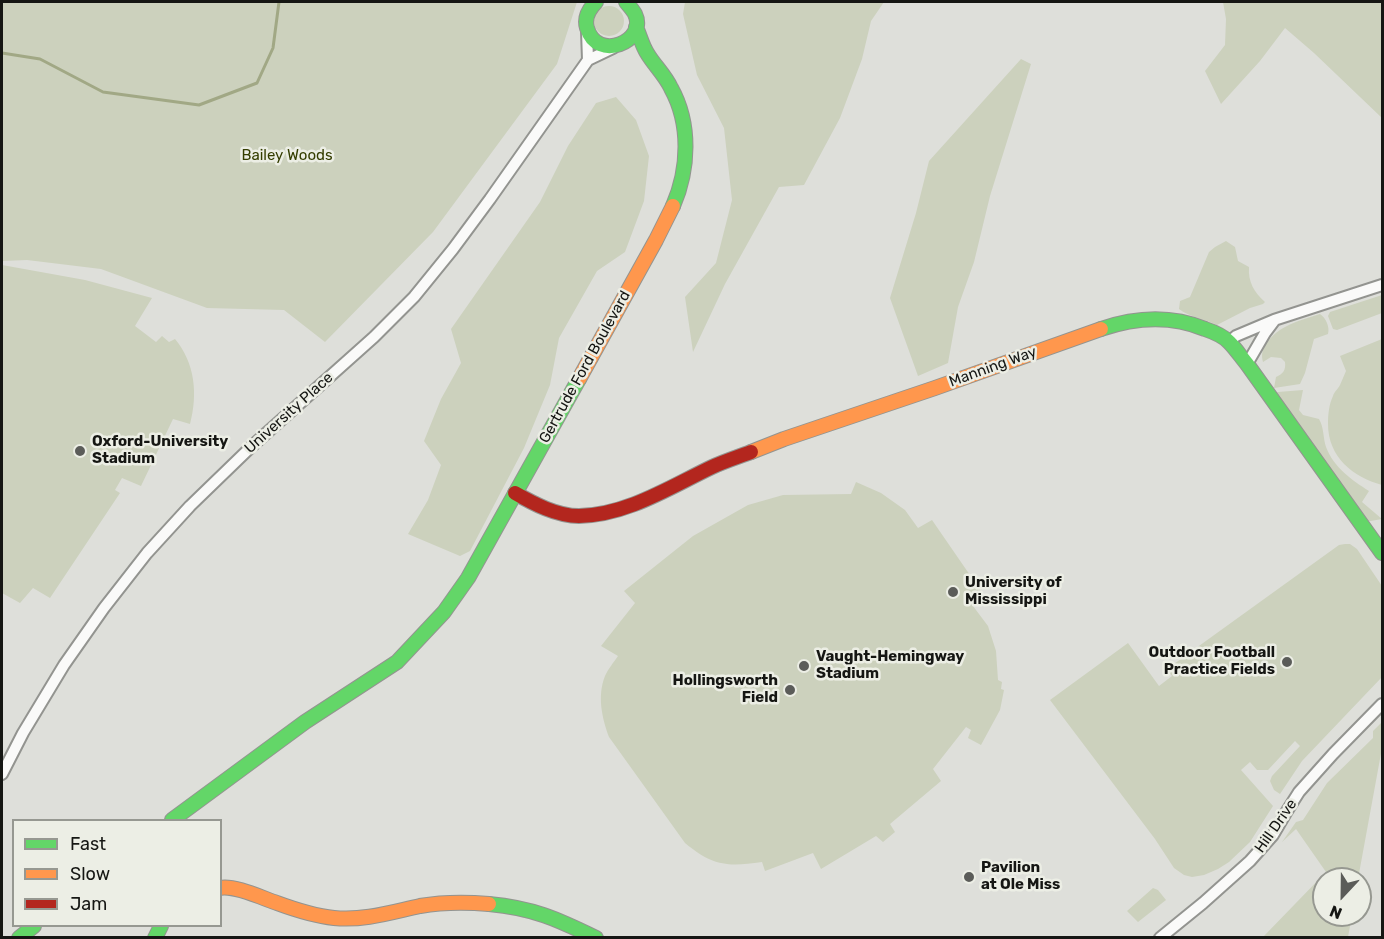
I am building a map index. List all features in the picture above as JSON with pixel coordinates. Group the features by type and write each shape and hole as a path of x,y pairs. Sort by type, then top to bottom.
{"street":[{"path":"588,60 587,15 596,2"},
{"name":"Gertrude Ford Boulevard","path":"173,819 305,722 397,662 444,612 468,578 656,240 676,201 685,169 686,149 682,114 671,87 645,50 636,14 626,2"},
{"path":"619,46 630,39 636,14"},
{"path":"587,31 591,38 604,47 619,46 645,50"},
{"name":"University Place","path":"2,774 23,733 64,665 104,608 147,553 190,506 244,453 374,337 414,297 490,199 588,60 619,46"},
{"path":"1229,342 1236,336 1274,320 1383,285"},
{"name":"Manning Way","path":"515,493 556,512 578,516 602,513 638,503 715,466 784,439 1116,324 1145,318 1167,318 1192,323 1218,334 1229,342 1383,553"},
{"path":"1247,364 1274,320"},
{"name":"Hill Drive","path":"1160,938 1250,861 1273,835 1299,792 1383,704"},
{"path":"222,888 238,890 317,916 349,919 429,905 476,903 522,909 539,913 596,938"},
{"path":"19,938 33,927"}],"green space":[{"name":"Bailey Woods","path":"2,2 577,2 557,64 433,232 325,342 284,310 207,308 101,269 27,260 2,261"},
{"path":"685,2 884,2 871,21 862,59 840,118 804,185 779,187 725,284 693,352 685,297 716,263 732,200 724,128 697,75 683,14"},
{"path":"1223,2 1382,2 1382,118 1285,28 1260,61 1221,104 1205,71 1225,45 1226,19"},
{"path":"609,6 620,10 624,21 620,32 609,36 598,32 594,21 598,10"},
{"path":"1021,59 1031,64 990,196 974,262 958,307 948,363 918,376 890,298 929,161"},
{"path":"616,97 636,120 649,156 644,201 625,252 597,271 559,338 550,385 524,448 470,551 460,556 408,534 428,500 441,465 424,441 441,399 461,363 451,329 540,202 568,146 596,103"},
{"path":"1226,241 1235,247 1238,261 1249,267 1252,286 1265,302 1217,325 1179,309 1180,301 1190,297 1209,252"},
{"name":"Oxford-University Stadium","path":"2,265 85,280 152,298 135,326 156,342 162,336 169,342 175,339 187,358 194,390 190,424 173,419 141,486 122,478 115,490 120,493 50,598 33,588 20,603 2,593"},
{"path":"1382,295 1382,313 1337,330 1333,329 1328,316 1330,312"},
{"path":"1320,314 1327,323 1328,334 1314,339 1300,384 1274,388 1276,377 1284,371 1285,362 1281,358 1271,357 1263,362 1262,353 1266,344 1283,328"},
{"path":"1382,339 1382,485 1361,477 1344,464 1332,446 1328,424 1334,393 1346,371 1340,356"},
{"path":"1303,390 1299,410 1303,415 1319,419 1329,454 1344,473 1369,491 1362,502 1382,519 1365,522 1275,393"},
{"name":"Vaught-Hemingway Stadium","path":"856,482 881,493 905,510 918,528 932,520 983,594 973,606 988,626 996,651 998,680 1002,682 1001,689 1004,690 1000,710 981,745 968,738 971,730 966,727 933,769 941,781 890,824 895,832 883,842 876,836 821,869 813,853 765,871 762,862 730,864 712,860 685,843 609,737 603,715 601,691 605,676 618,656 601,646 635,603 624,591 693,536 748,505 783,495 851,494"},
{"path":"1350,544 1357,549 1382,586 1382,677 1302,761 1280,794 1274,790 1270,781 1300,746 1295,741 1268,770 1257,770 1250,762 1241,770 1273,806 1250,842 1229,862 1204,875 1192,877 1184,875 1174,868 1155,839 1050,700 1128,643 1159,686 1172,676 1167,669 1339,545"},
{"path":"1382,722 1382,748 1360,867 1323,867 1296,829 1282,842 1296,822 1303,820 1327,783 1373,738 1373,731"},
{"path":"1312,886 1312,927 1350,927 1348,937 1263,937"},
{"path":"1153,888 1158,890 1166,900 1138,922 1127,911"}],"waterway":[{"path":"2,53 40,59 103,92 199,105 257,83 273,48 279,2"}],"traffic: fast":[{"path":"596,2 588,14 587,28 592,39 610,46 628,40 637,24 635,14 626,2"},
{"path":"636,27 647,53 671,88 682,116 685,131 685,162 673,206"},
{"path":"1101,329 1140,320 1179,321 1215,333 1227,340 1247,364 1382,553"},
{"path":"173,819 305,722 397,662 444,612 468,578 579,379"},
{"path":"489,904 519,908 544,915 596,938"},
{"path":"19,938 33,927"},
{"path":"155,938 160,927"}],"traffic: slow":[{"path":"579,379 673,206"},
{"path":"751,452 1101,329"},
{"path":"222,888 241,890 320,916 345,919 437,904 489,904"}],"traffic: jam":[{"path":"515,493 554,512 579,516 597,514 614,511 648,499 712,467 751,452"}],"place":[{"name":"Oxford-University Stadium","path":"80,451"},
{"name":"University of Mississippi","path":"953,592"},
{"name":"Outdoor Football Practice Fields","path":"1287,662"},
{"name":"Vaught-Hemingway Stadium","path":"804,666"},
{"name":"Hollingsworth Field","path":"790,690"},
{"name":"Pavilion at Ole Miss","path":"969,877"}]}
